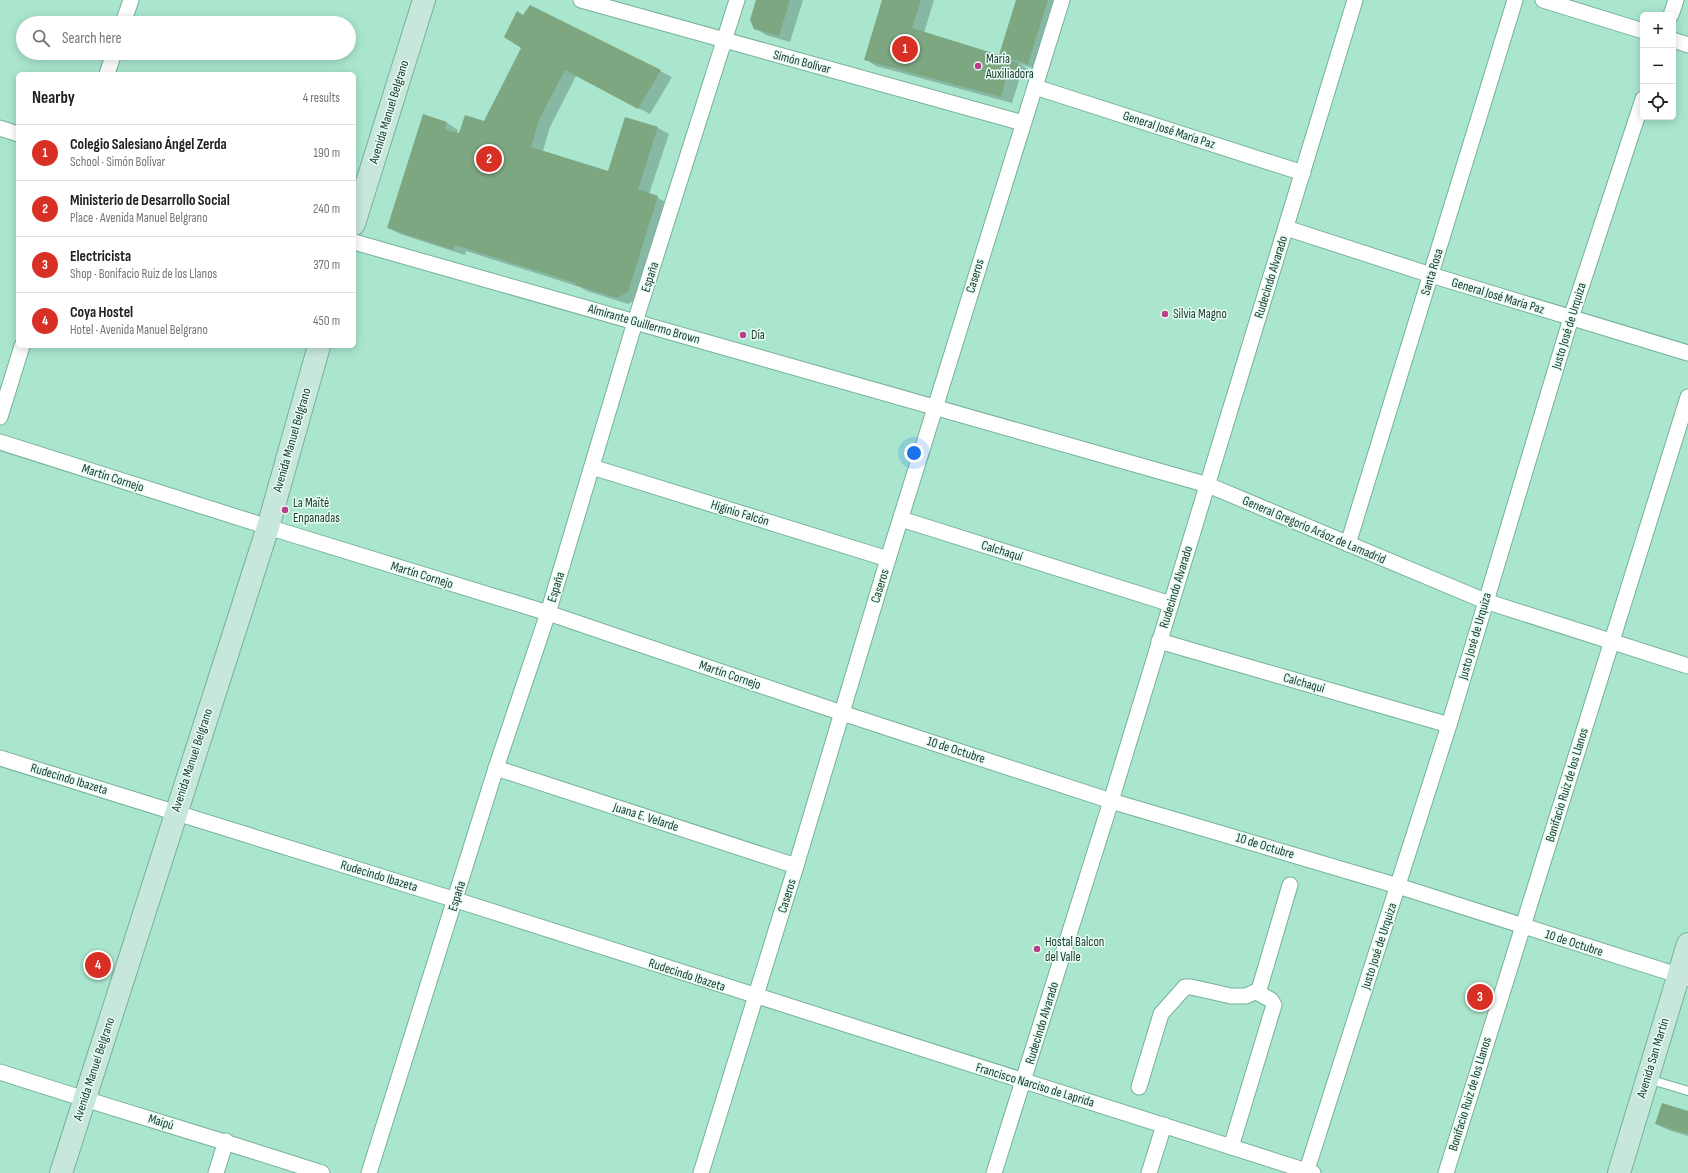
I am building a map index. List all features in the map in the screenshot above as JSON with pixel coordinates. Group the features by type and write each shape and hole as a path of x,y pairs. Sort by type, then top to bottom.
{"main road":[{"name":"Avenida Manuel Belgrano","path":"356,218 424,0"},
{"name":"Avenida Manuel Belgrano","path":"61,1173 268,527 318,348"},
{"name":"Avenida San Martín","path":"1618,1173 1647,1079 1683,977 1688,944"}],"street":[{"path":"125,16 131,0"},
{"name":"Simón Bolívar","path":"581,0 1023,123"},
{"name":"España","path":"368,1173 456,900 496,768 548,613 635,322 737,0"},
{"name":"Caseros","path":"702,1173 934,408 1062,0"},
{"name":"Rudecindo Alvarado","path":"994,1173 1111,801 1355,0"},
{"name":"Santa Rosa","path":"1348,544 1432,275 1515,0"},
{"path":"1543,0 1640,30"},
{"path":"1672,12 1676,0"},
{"path":"1676,41 1688,45"},
{"path":"108,72 112,60"},
{"name":"General José María Paz","path":"1035,87 1303,173"},
{"name":"Justo José de Urquiza","path":"1309,1172 1449,725 1571,318 1640,109"},
{"path":"0,128 16,133"},
{"name":"General José María Paz","path":"1286,228 1432,275 1688,353"},
{"name":"Almirante Guillermo Brown","path":"356,243 934,408"},
{"path":"0,417 21,348"},
{"name":"Bonifacio Ruiz de los Llanos","path":"1446,1173 1688,397"},
{"name":"General Gregorio Aráoz de Lamadrid","path":"934,408 1208,485 1485,601 1688,666"},
{"name":"Martín Cornejo","path":"0,442 268,527 548,613 842,713"},
{"name":"Higinio Falcón","path":"592,467 888,559"},
{"name":"Calchaquí","path":"901,519 1171,604"},
{"name":"Calchaquí","path":"1159,641 1449,725"},
{"name":"10 de Octubre","path":"842,713 1111,801 1398,886 1683,977"},
{"name":"Rudecindo Ibazeta","path":"0,758 456,900 756,997"},
{"name":"Juana E. Velarde","path":"496,768 796,866"},
{"path":"1231,1147 1274,1005 1271,1000 1260,994 1259,990 1290,885"},
{"path":"1139,1087 1161,1014 1185,987 1231,996 1246,996 1259,990"},
{"name":"Francisco Narciso de Laprida","path":"756,997 1309,1172"},
{"name":"Maipú","path":"0,1072 84,1099 226,1141 322,1173"},
{"path":"1149,1173 1164,1125"},
{"path":"216,1173 226,1141"}],"lane":[{"path":"1647,1079 1688,1092"}],"building":[{"path":"756,0 790,0 779,36 754,29 750,20"},
{"path":"882,0 921,0 912,28 999,55 1016,0 1048,0 1028,64 1012,59 1011,61 1018,63 1016,71 1009,69 1001,97 864,60"},
{"path":"530,5 661,70 638,109 565,70 539,120 531,147 608,171 625,117 658,127 638,189 658,196 628,292 617,298 575,285 576,283 455,245 453,250 387,228 423,114 447,122 445,130 459,133 465,115 484,121 521,48 504,37 517,11 523,15"},
{"path":"1662,1103 1688,1111 1688,1134 1655,1124"}],"place":[{"name":"Colegio Salesiano Ángel Zerda","path":"905,49"},
{"name":"María Auxiliadora","path":"978,66"},
{"name":"Ministerio de Desarrollo Social","path":"489,159"},
{"name":"Silvia Magno","path":"1165,314"},
{"name":"Día","path":"743,335"},
{"name":"La Maïté Enpanadas","path":"285,510"},
{"name":"Hostal Balcon del Valle","path":"1037,949"},
{"name":"Coya Hostel","path":"98,965"},
{"name":"Electricista","path":"1480,997"}]}
